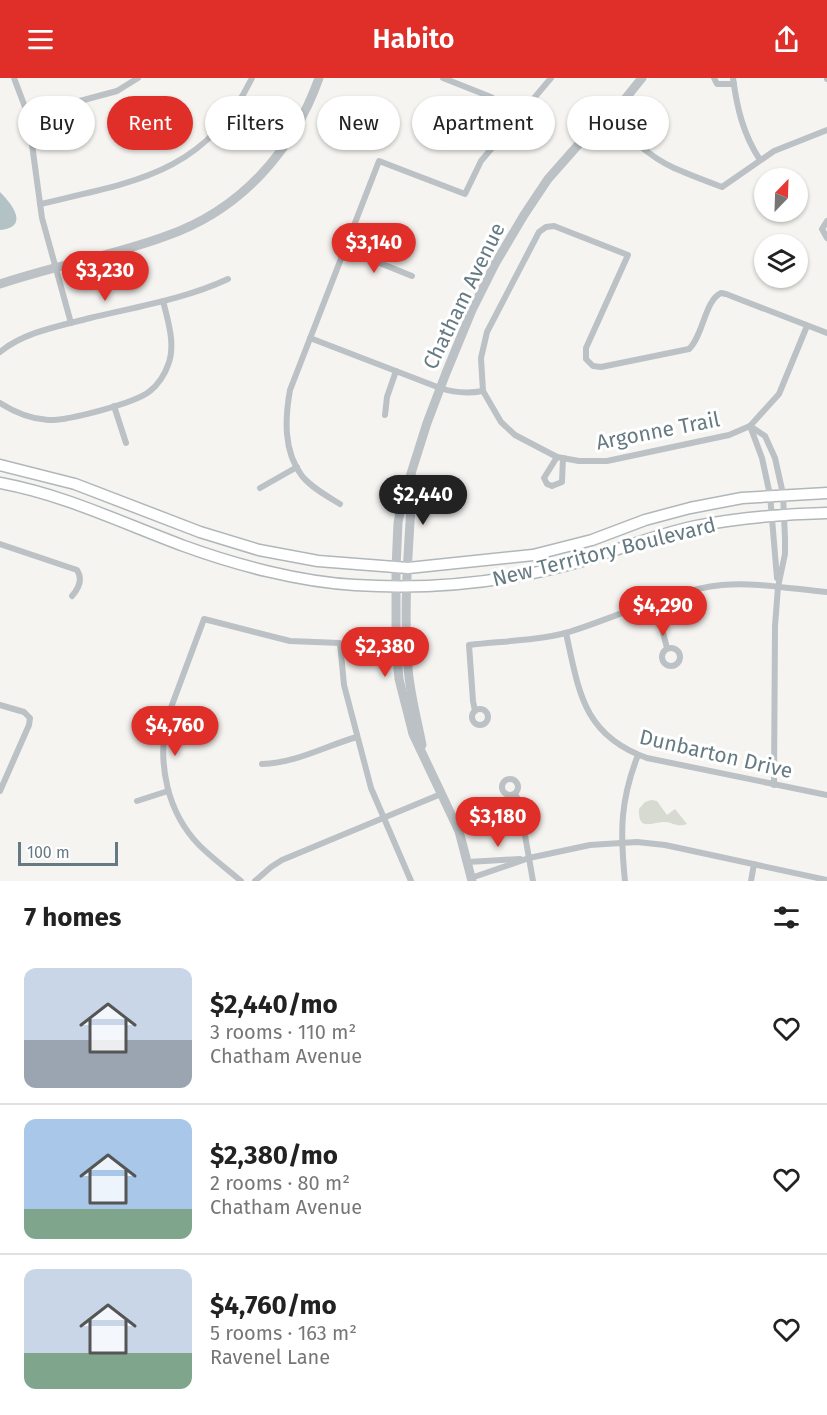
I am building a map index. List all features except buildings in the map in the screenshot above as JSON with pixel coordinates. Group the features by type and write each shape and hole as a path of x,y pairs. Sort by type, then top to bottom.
{"main road":[{"name":"New Territory Boulevard","path":"3,466 75,484 200,532 260,550 318,561 396,568 490,561 533,555 690,508 742,498 827,493"},
{"path":"2,483 3,466"},
{"name":"New Territory Boulevard","path":"2,483 44,492 186,547 258,568 354,585 396,587 477,583 541,572 695,526 778,516 827,513"},
{"path":"118,520 124,503"},
{"path":"477,583 488,573 490,561"}],"street":[{"path":"14,78 21,96"},
{"path":"95,97 117,91 138,78"},
{"path":"40,204 133,182 191,154 218,130 237,105 252,78"},
{"path":"0,284 56,266 167,236 204,219 234,200 262,175 287,143 306,111 319,78"},
{"path":"443,78 488,96"},
{"path":"535,96 551,78"},
{"name":"Chatham Avenue","path":"627,96 642,78"},
{"path":"714,78 717,84 734,81 742,126 760,160"},
{"path":"645,150 673,168 722,187 774,151 827,130"},
{"path":"33,150 40,204 71,323"},
{"path":"340,504 316,489 302,476 289,447 286,414 290,390 379,161 465,194 481,160 489,150"},
{"name":"Chatham Avenue","path":"472,880 459,831 413,734 399,679 396,646 398,523 414,464 440,388 472,310 495,264 524,215 548,179 573,150"},
{"path":"827,221 822,229 827,238"},
{"name":"Argonne Trail","path":"554,226 628,255 586,348 586,359 594,366 601,367 689,349 695,343 714,297 721,293 807,326 779,394 750,426 729,435 607,461 579,461 560,457 515,435 501,422 483,391 481,358 487,332 539,232 546,227 554,226"},
{"path":"345,249 412,276"},
{"path":"0,352 24,338 71,323 163,301 228,279"},
{"path":"0,403 21,414 47,420 114,406 150,392 169,363 171,339 163,301"},
{"path":"807,326 827,333"},
{"path":"310,338 456,393 483,391"},
{"path":"385,415 387,397 396,371"},
{"path":"114,406 126,443"},
{"path":"750,426 765,436 775,458 783,494 778,516 774,785"},
{"path":"750,426 762,458 770,495 778,516 785,555 778,587"},
{"name":"Chatham Avenue","path":"414,464 408,544 408,668 425,759"},
{"path":"260,488 297,467"},
{"path":"0,544 77,570 80,582 72,596"},
{"path":"476,711 472,701 469,645 566,633 655,602 698,589 721,585 750,585 827,592"},
{"path":"655,602 667,648"},
{"path":"241,881 198,844 178,815 168,791 162,751 166,721 204,619 290,641 340,643 344,685 371,788 411,881"},
{"name":"Dunbarton Drive","path":"566,633 584,704 594,723 611,740 627,750 774,785 827,795"},
{"path":"0,705 24,712 30,718 0,791"},
{"path":"262,764 292,761 331,745 357,738"},
{"path":"625,881 622,842 624,798 638,754"},
{"path":"137,801 168,791"},
{"path":"255,881 282,860 441,794"},
{"path":"515,794 519,801 533,881"},
{"path":"468,862 529,858 590,845 622,842 665,845 827,880"},
{"path":"472,880 529,858"},
{"path":"751,881 754,864"}],"shaded area":[{"path":"0,192 16,214 16,220 9,228 0,230"},
{"path":"657,801 667,815 675,809 687,824 643,823 640,820 639,809 645,802"}]}
